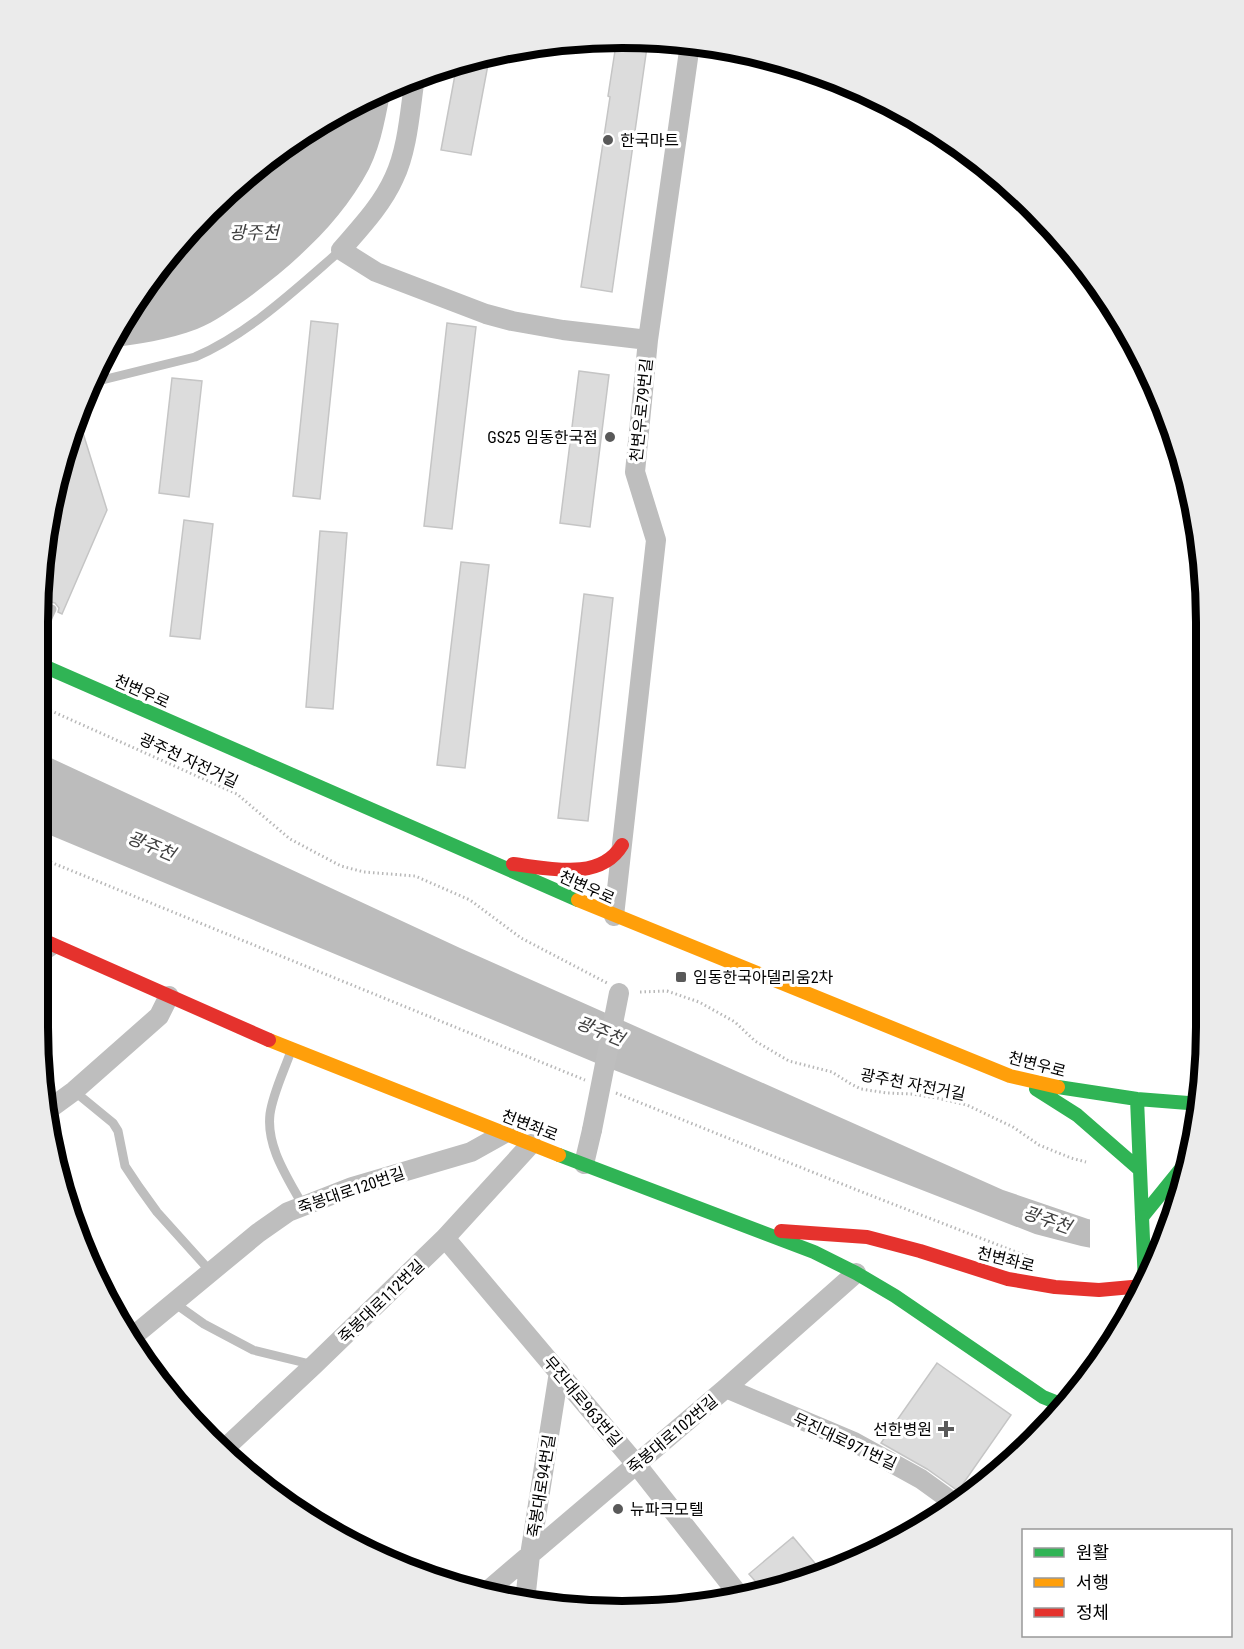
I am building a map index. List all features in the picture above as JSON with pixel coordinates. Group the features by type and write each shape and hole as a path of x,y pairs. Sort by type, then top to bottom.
{"street":[{"name":"천변우로79번길","path":"614,916 656,540 635,472 648,340 689,52"},
{"path":"414,87 405,140 394,179 366,222 342,250 376,272 494,316 542,327 648,340"},
{"name":"천변우로","path":"48,668 614,916 1010,1076 1074,1090 1137,1099 1191,1103"},
{"path":"490,862 587,868 607,862 622,845"},
{"name":"천변좌로","path":"48,942 292,1050 814,1252 895,1296 1043,1397 1057,1402"},
{"path":"584,1164 592,1130 615,989"},
{"path":"54,1106 74,1091 159,1016 169,996"},
{"path":"1010,1076 1053,1098 1087,1123 1138,1169"},
{"name":"천변우로","path":"1137,1099 1180,1089"},
{"path":"1137,1099 1143,1266"},
{"name":"죽봉대로120번길","path":"137,1333 264,1228 288,1212 352,1187 471,1152 505,1133"},
{"name":"죽봉대로112번길","path":"229,1445 445,1238 531,1144"},
{"path":"1142,1217 1176,1175"},
{"name":"천변좌로","path":"756,1229 867,1237 1008,1279 1055,1287 1099,1290 1135,1285"},
{"name":"무진대로963번길","path":"445,1238 560,1372 736,1590"},
{"name":"죽봉대로102번길","path":"493,1586 726,1388 856,1273"},
{"name":"죽봉대로94번길","path":"526,1593 560,1372"},
{"name":"무진대로971번길","path":"726,1388 854,1442 921,1479 948,1499"}],"lane":[{"path":"102,380 186,359 211,350 240,332 342,250"},
{"path":"48,617 52,609"},
{"path":"48,954 58,947"},
{"path":"292,1050 270,1112 269,1131 283,1170 303,1206"},
{"path":"74,1091 113,1123 118,1131 126,1166 139,1187 211,1272"},
{"path":"173,1302 204,1324 253,1350 314,1365"}],"path":[{"name":"광주천 자전거길","path":"48,709 237,794 290,839 341,866 364,872 415,876 470,900 521,938 615,989"},
{"name":"광주천 자전거길","path":"640,992 667,991 686,996 735,1022 755,1041 789,1061 832,1072 861,1089 886,1094 911,1094 967,1105 1012,1126 1039,1144 1086,1162"}],"water":[{"name":"광주천","path":"390,97 380,138 369,169 345,207 300,256 248,298 204,326 186,333 119,346 145,303 167,273 216,216 244,190 303,145 335,125"},
{"name":"광주천","path":"48,757 460,948 1003,1190 1088,1219 1130,1228 1139,1257 1035,1234 596,1063 48,834"}],"pier":[{"path":"1090,1217 1131,1225 1161,1224 1147,1258 1138,1260 1090,1250"}],"building":[{"path":"615,48 647,49 612,292 581,287 610,97 608,96"},
{"path":"488,64 471,155 441,150 455,73"},
{"path":"311,321 338,324 320,499 293,496"},
{"path":"447,323 476,327 452,529 424,526"},
{"path":"579,371 609,375 590,527 560,523"},
{"path":"172,378 202,381 189,497 159,493"},
{"path":"82,428 107,510 62,614 58,612 59,608 55,603 48,604 49,584 59,510"},
{"path":"184,520 213,524 200,639 170,636"},
{"path":"320,531 347,533 333,709 306,707"},
{"path":"461,562 489,565 465,768 437,765"},
{"path":"584,594 613,598 588,821 558,818"},
{"name":"선한병원","path":"937,1363 1011,1415 958,1491 927,1469 881,1443"},
{"path":"793,1537 818,1567 758,1584 749,1574"}],"traffic: fast":[{"path":"48,668 578,900"},
{"path":"1058,1087 1137,1099 1191,1103"},
{"path":"1036,1089 1077,1115 1139,1169"},
{"path":"1137,1099 1142,1217"},
{"path":"559,1155 814,1252 895,1296 1043,1397 1056,1402"},
{"path":"1142,1217 1176,1175"},
{"path":"1142,1217 1144,1265"}],"traffic: slow":[{"path":"578,900 1010,1076 1058,1087"},
{"path":"269,1040 559,1155"}],"traffic: jam":[{"path":"513,864 557,870 587,868 601,864 612,857 622,845"},
{"path":"48,942 269,1040"},
{"path":"781,1231 867,1237 1008,1279 1055,1287 1099,1290 1134,1287"}],"place":[{"name":"한국마트","path":"608,140"},
{"name":"GS25 임동한국점","path":"610,437"},
{"name":"임동한국아델리움2차","path":"681,977"},
{"name":"선한병원","path":"946,1429"},
{"name":"뉴파크모텔","path":"618,1509"}]}
